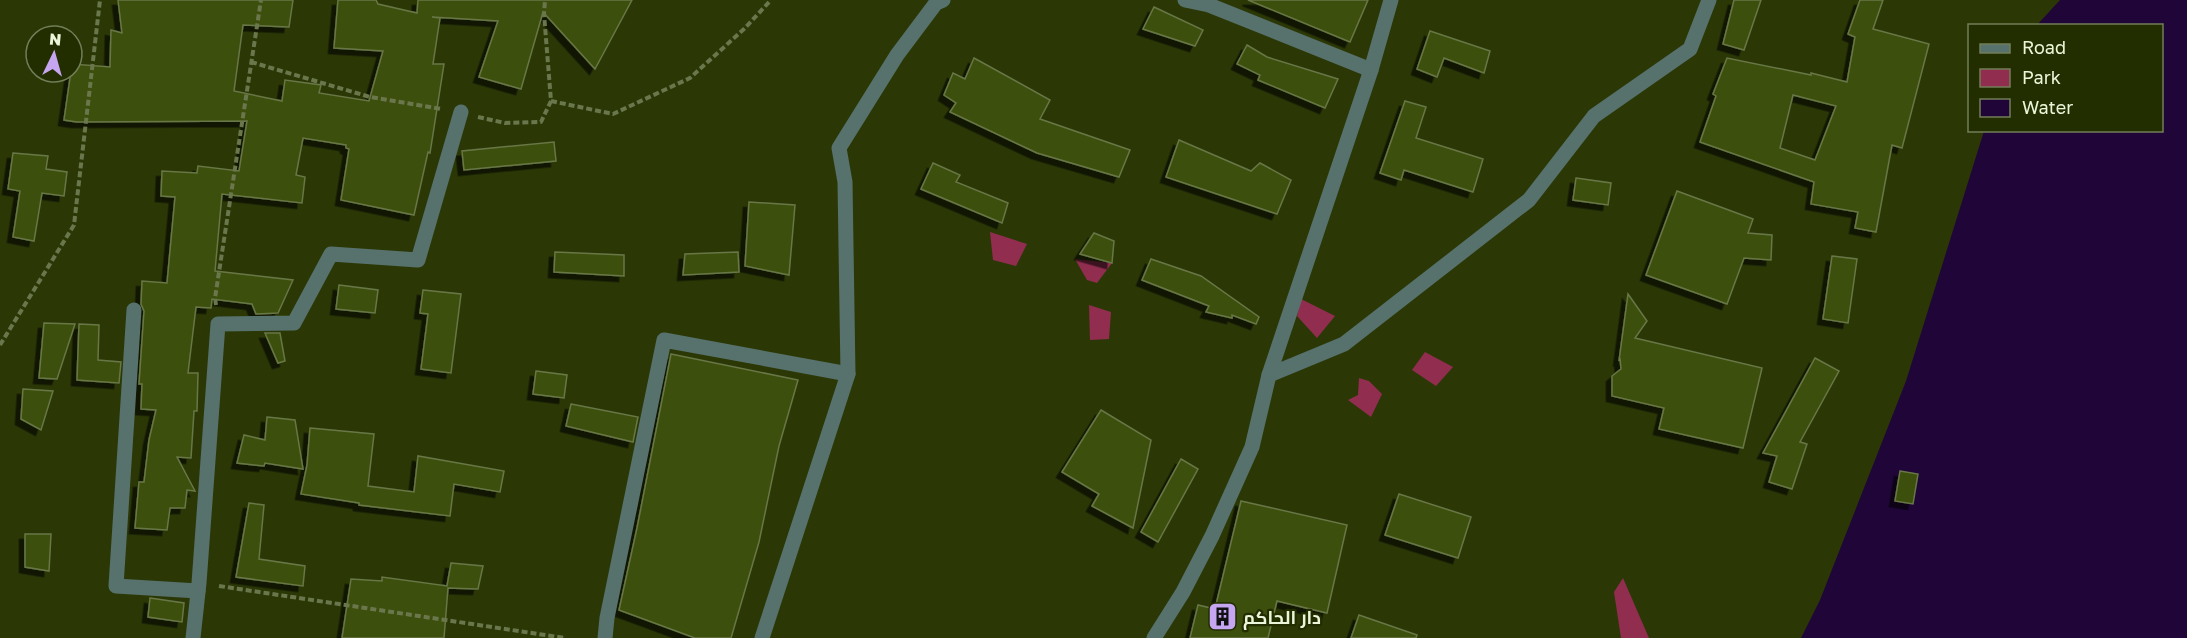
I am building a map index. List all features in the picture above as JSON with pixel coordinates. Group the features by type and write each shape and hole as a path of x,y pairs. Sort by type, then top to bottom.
{"street":[{"path":"762,638 848,374 845,182 839,148 897,55 936,3 943,0"},
{"path":"1185,0 1209,5 1371,70"},
{"path":"1154,638 1188,583 1252,447 1269,375 1371,70 1391,0"},
{"path":"1269,375 1344,344 1529,200 1594,116 1690,49 1709,0"},
{"path":"192,638 218,324 294,322 331,254 418,260 461,112"},
{"path":"134,310 116,586 198,587"},
{"path":"605,638 607,618 664,340 848,374"}],"path":[{"path":"0,345 74,225 100,0"},
{"path":"218,324 215,298 261,0"},
{"path":"251,63 370,97 461,112 505,123 541,122 551,100 544,14 545,0"},
{"path":"551,100 613,114 690,78 744,29 771,0"},
{"path":"198,587 565,638"}],"green space":[{"path":"990,232 1027,244 1016,266 993,260"},
{"path":"1075,259 1112,263 1097,283 1087,280"},
{"path":"1301,299 1335,316 1317,338 1297,316"},
{"path":"1089,305 1111,312 1109,339 1090,340"},
{"path":"1425,352 1453,367 1436,386 1412,370"},
{"path":"1359,378 1369,381 1382,394 1371,417 1348,400 1358,395"},
{"path":"1623,578 1649,638 1621,638 1614,592"}],"water":[{"path":"2060,0 2187,0 2187,638 1801,638 1820,600 1906,381 1984,132 2163,132 2163,24 2038,24"}],"building":[{"path":"118,0 293,0 289,27 243,25 234,91 282,101 285,80 321,85 319,93 369,101 383,51 334,48 338,0 376,0 378,4 417,13 418,0 632,0 595,69 543,12 521,89 479,77 498,21 432,17 440,18 433,64 444,64 430,153 428,152 414,215 341,200 349,149 346,145 303,138 296,175 305,177 302,203 222,194 215,271 293,280 278,313 256,314 252,304 212,299 211,308 196,307 188,373 198,373 197,411 194,411 191,458 177,457 195,491 187,490 185,508 170,508 167,530 135,528 139,482 144,482 149,440 156,410 141,409 142,384 139,384 144,311 141,304 142,281 167,283 175,197 161,196 162,171 197,173 198,166 239,171 247,121 77,122 64,120 69,84 84,84 84,65 110,67 111,30 122,33"},
{"path":"1248,0 1368,0 1350,42"},
{"path":"1734,0 1761,0 1744,50 1723,44"},
{"path":"1860,0 1883,0 1873,29 1929,44 1902,148 1892,145 1876,232 1855,228 1858,212 1811,204 1814,182 1700,142 1716,96 1713,94 1727,58 1847,82 1855,37 1848,34","holes":["1793,95 1836,106 1815,160 1780,148"]},
{"path":"1154,7 1203,30 1195,46 1143,29"},
{"path":"1430,31 1490,51 1484,73 1444,58 1437,77 1417,69"},
{"path":"1247,45 1267,57 1338,79 1325,108 1258,80 1260,75 1237,64"},
{"path":"974,58 1050,100 1040,119 1130,150 1119,177 1037,153 950,112 956,103 944,95 953,73 965,79"},
{"path":"1405,101 1426,107 1416,138 1483,159 1473,192 1404,170 1401,180 1380,173"},
{"path":"1179,140 1251,171 1260,163 1291,180 1277,214 1166,177"},
{"path":"554,142 556,161 464,170 462,151"},
{"path":"13,153 48,156 46,169 67,172 64,196 42,193 34,241 13,237 20,191 8,189"},
{"path":"933,163 960,175 956,182 1008,203 1002,223 921,189"},
{"path":"1576,178 1611,183 1608,205 1573,200"},
{"path":"1677,191 1753,219 1748,233 1772,235 1771,260 1744,258 1727,304 1646,275"},
{"path":"749,202 795,205 789,275 745,266"},
{"path":"1094,233 1114,241 1112,263 1080,254"},
{"path":"555,252 624,255 624,276 554,272"},
{"path":"738,252 739,272 683,275 685,254"},
{"path":"1832,256 1857,259 1848,323 1823,319"},
{"path":"1151,259 1201,276 1259,317 1256,324 1232,315 1232,318 1206,312 1209,306 1142,280"},
{"path":"339,285 378,290 375,313 336,309"},
{"path":"423,290 461,294 451,373 421,369 428,314 420,313"},
{"path":"1628,294 1647,321 1635,338 1762,368 1743,448 1659,429 1664,408 1612,396 1612,376 1621,369 1620,358 1619,361"},
{"path":"44,323 75,324 57,379 39,378"},
{"path":"79,324 99,325 98,360 121,362 119,383 77,380"},
{"path":"265,333 280,333 285,361 278,363"},
{"path":"671,354 798,380 779,446 759,542 731,638 695,638 619,610"},
{"path":"1815,358 1839,371 1800,442 1807,444 1792,489 1769,482 1777,456 1763,453"},
{"path":"536,371 567,375 564,398 533,394"},
{"path":"23,389 53,391 41,430 21,419"},
{"path":"571,404 638,417 633,442 566,426"},
{"path":"1101,410 1151,440 1133,528 1092,506 1099,494 1062,472"},
{"path":"267,417 295,420 303,469 265,463 264,466 237,463 244,435 265,440"},
{"path":"310,428 374,434 368,486 414,492 418,456 504,471 500,492 454,484 450,516 359,505 359,503 301,494 307,465"},
{"path":"1181,459 1198,469 1158,542 1141,532"},
{"path":"1900,471 1918,474 1913,504 1895,501"},
{"path":"1399,494 1471,517 1458,558 1385,535"},
{"path":"1241,501 1347,525 1327,613 1277,601 1268,638 1190,638 1198,605 1215,609"},
{"path":"249,503 264,505 259,559 305,566 303,586 236,577"},
{"path":"25,534 51,534 49,571 25,567"},
{"path":"451,563 483,566 478,589 448,588 444,638 342,638 351,579 382,581 382,577 447,586"},
{"path":"150,598 184,603 182,622 148,617"},
{"path":"1359,615 1417,635 1416,638 1351,638"}],"place":[{"name":"دار الحاكم","path":"1222,617"}]}
